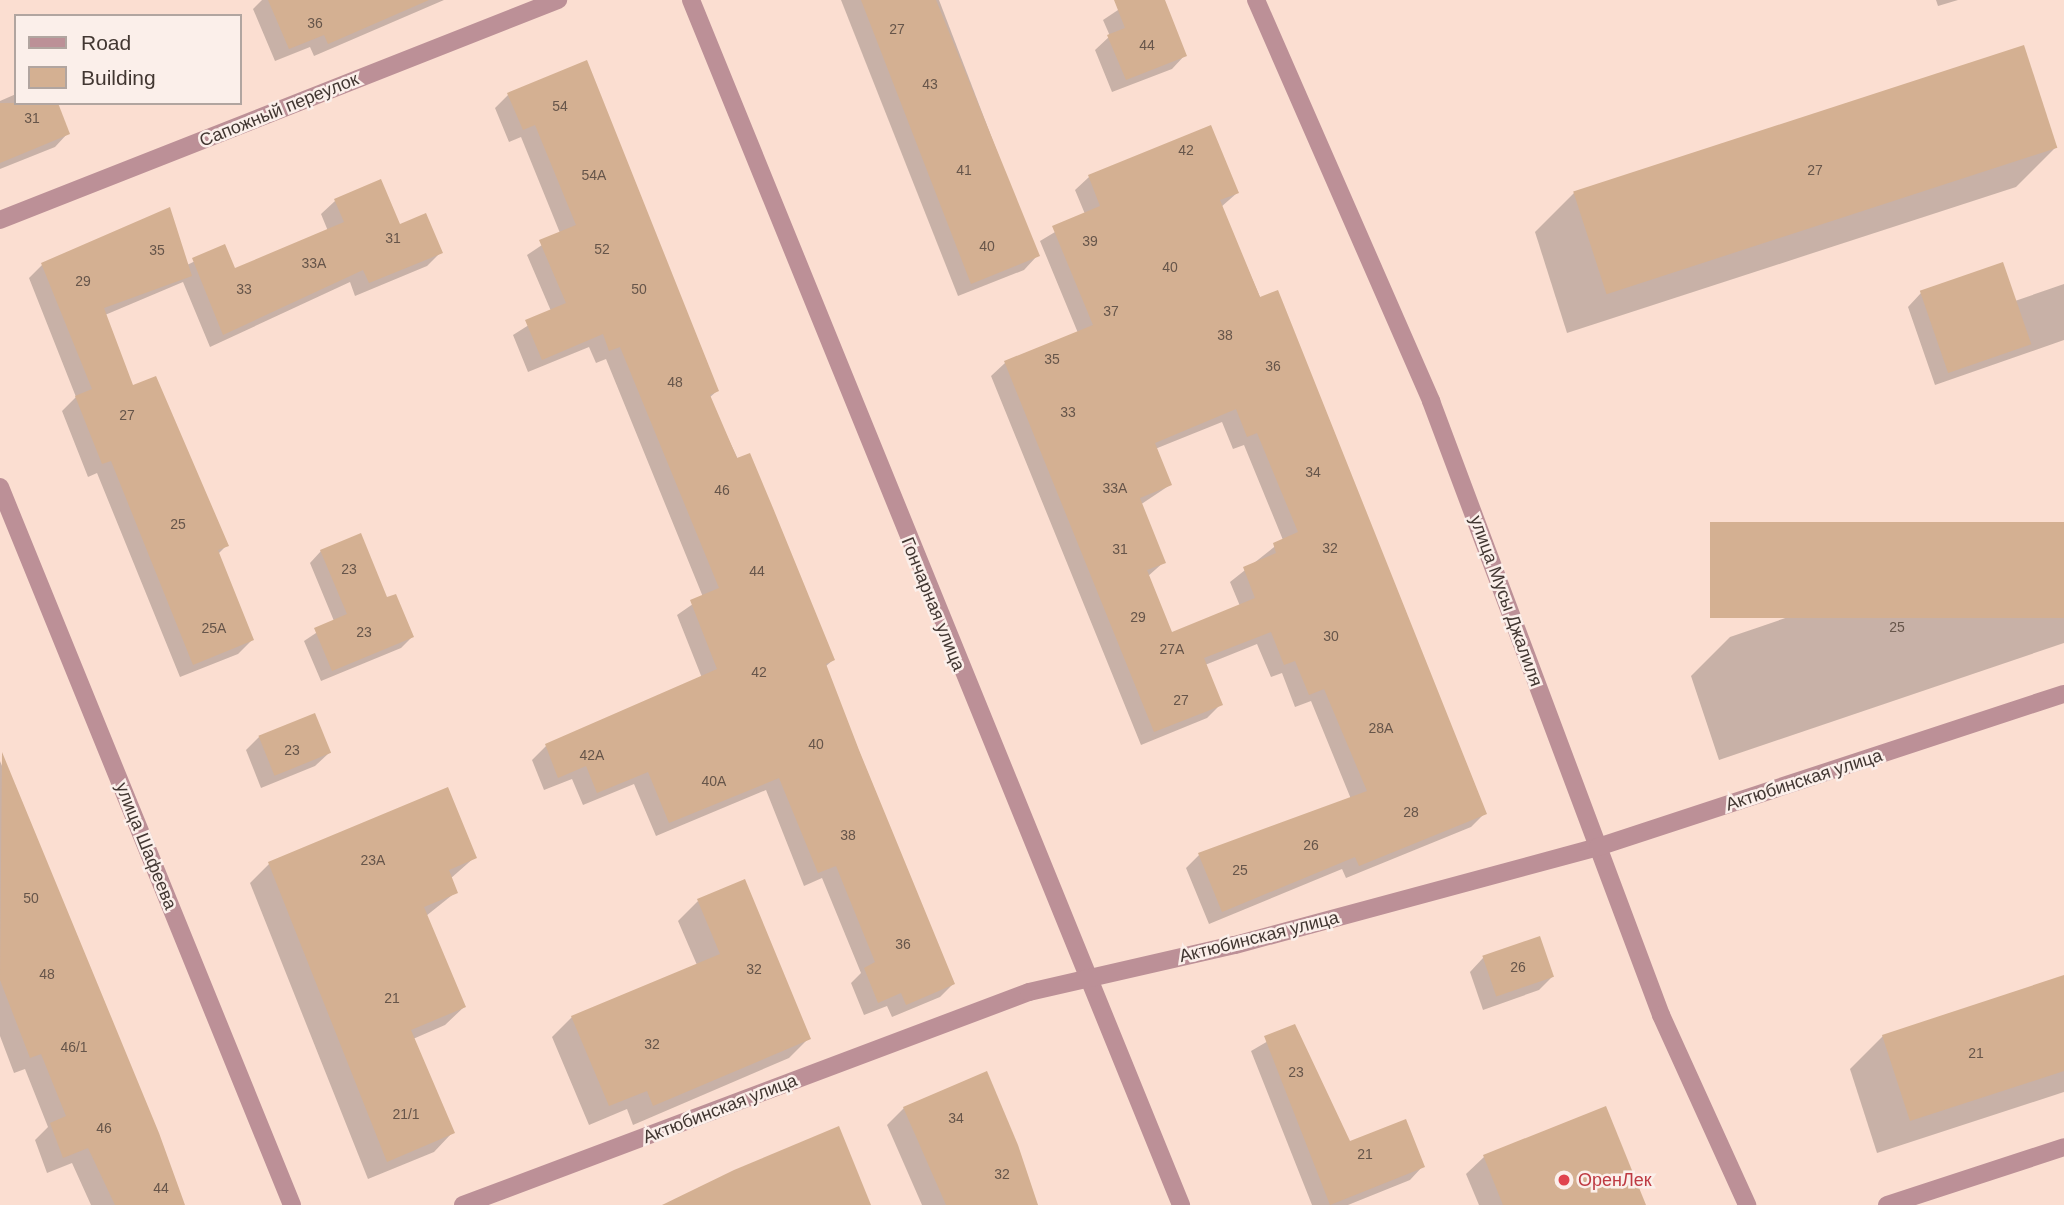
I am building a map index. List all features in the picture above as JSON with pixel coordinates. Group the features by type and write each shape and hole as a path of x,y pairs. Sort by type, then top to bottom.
{"street":[{"name":"Сапожный переулок","path":"0,220 558,0"},
{"name":"Гончарная улица","path":"691,0 1083,976 1181,1205"},
{"name":"улица Мусы Джалиля","path":"1255,0 1431,401 1661,1015 1747,1205"},
{"name":"улица Шафеева","path":"0,487 292,1205"},
{"name":"Актюбинская улица","path":"463,1205 1083,976 1235,945 1598,847 2064,694"},
{"path":"1887,1205 2064,1147"}],"building":[{"path":"268,0 429,0 328,44 324,35 289,49"},
{"path":"861,0 936,0 1040,256 971,284"},
{"path":"1114,0 1165,0 1187,56 1126,80 1107,35 1125,28"},
{"path":"2024,45 2057,148 1607,294 1573,191"},
{"path":"587,60 719,391 710,395 737,458 750,453 773,508 835,660 826,664 955,984 906,1005 901,993 878,1003 864,968 875,962 836,866 818,873 779,778 669,823 648,772 597,793 586,766 558,778 545,744 717,669 690,600 719,588 620,347 609,351 603,334 542,360 525,320 566,303 539,240 576,225 535,125 523,130 507,93"},
{"path":"0,103 59,105 70,134 0,163"},
{"path":"1211,125 1239,193 1220,200 1260,297 1278,290 1487,814 1359,866 1355,857 1222,912 1198,853 1367,791 1324,689 1309,695 1295,661 1284,665 1271,632 1204,658 1223,705 1154,732 1004,361 1093,325 1052,226 1100,206 1088,175","holes":["1236,409 1247,437 1257,433 1298,532 1273,543 1276,553 1243,567 1255,598 1172,632 1147,570 1166,563 1140,498 1172,485 1155,443"]},
{"path":"381,179 400,224 426,213 443,253 369,283 363,270 223,335 192,258 225,244 235,268 344,222 334,199"},
{"path":"170,207 192,276 104,308 133,385 156,376 229,546 218,550 254,640 193,665 111,461 102,464 75,396 92,389 41,263"},
{"path":"2003,262 2031,344 1948,373 1920,291"},
{"path":"1710,522 2064,522 2064,618 1710,618"},
{"path":"361,533 387,597 396,594 414,637 332,671 314,628 347,614 320,550"},
{"path":"315,713 331,753 275,776 258,736"},
{"path":"2,752 159,1133 185,1205 115,1205 88,1148 63,1158 50,1123 66,1116 41,1054 30,1058 0,980"},
{"path":"448,787 477,858 449,870 458,893 424,907 466,1007 411,1030 455,1133 387,1162 268,862"},
{"path":"745,879 811,1039 653,1106 647,1091 609,1106 571,1016 720,954 697,899"},
{"path":"1540,936 1554,977 1496,997 1482,956"},
{"path":"2064,975 2064,1071 1910,1121 1882,1035"},
{"path":"1295,1024 1350,1141 1406,1119 1425,1167 1330,1205 1264,1036"},
{"path":"987,1071 1018,1145 1038,1205 946,1205 903,1107"},
{"name":"ОренЛек","path":"1606,1106 1646,1205 1503,1205 1483,1155"},
{"path":"839,1126 871,1205 662,1205 734,1170"}],"place":[{"name":"ОренЛек","path":"1564,1180"}]}
